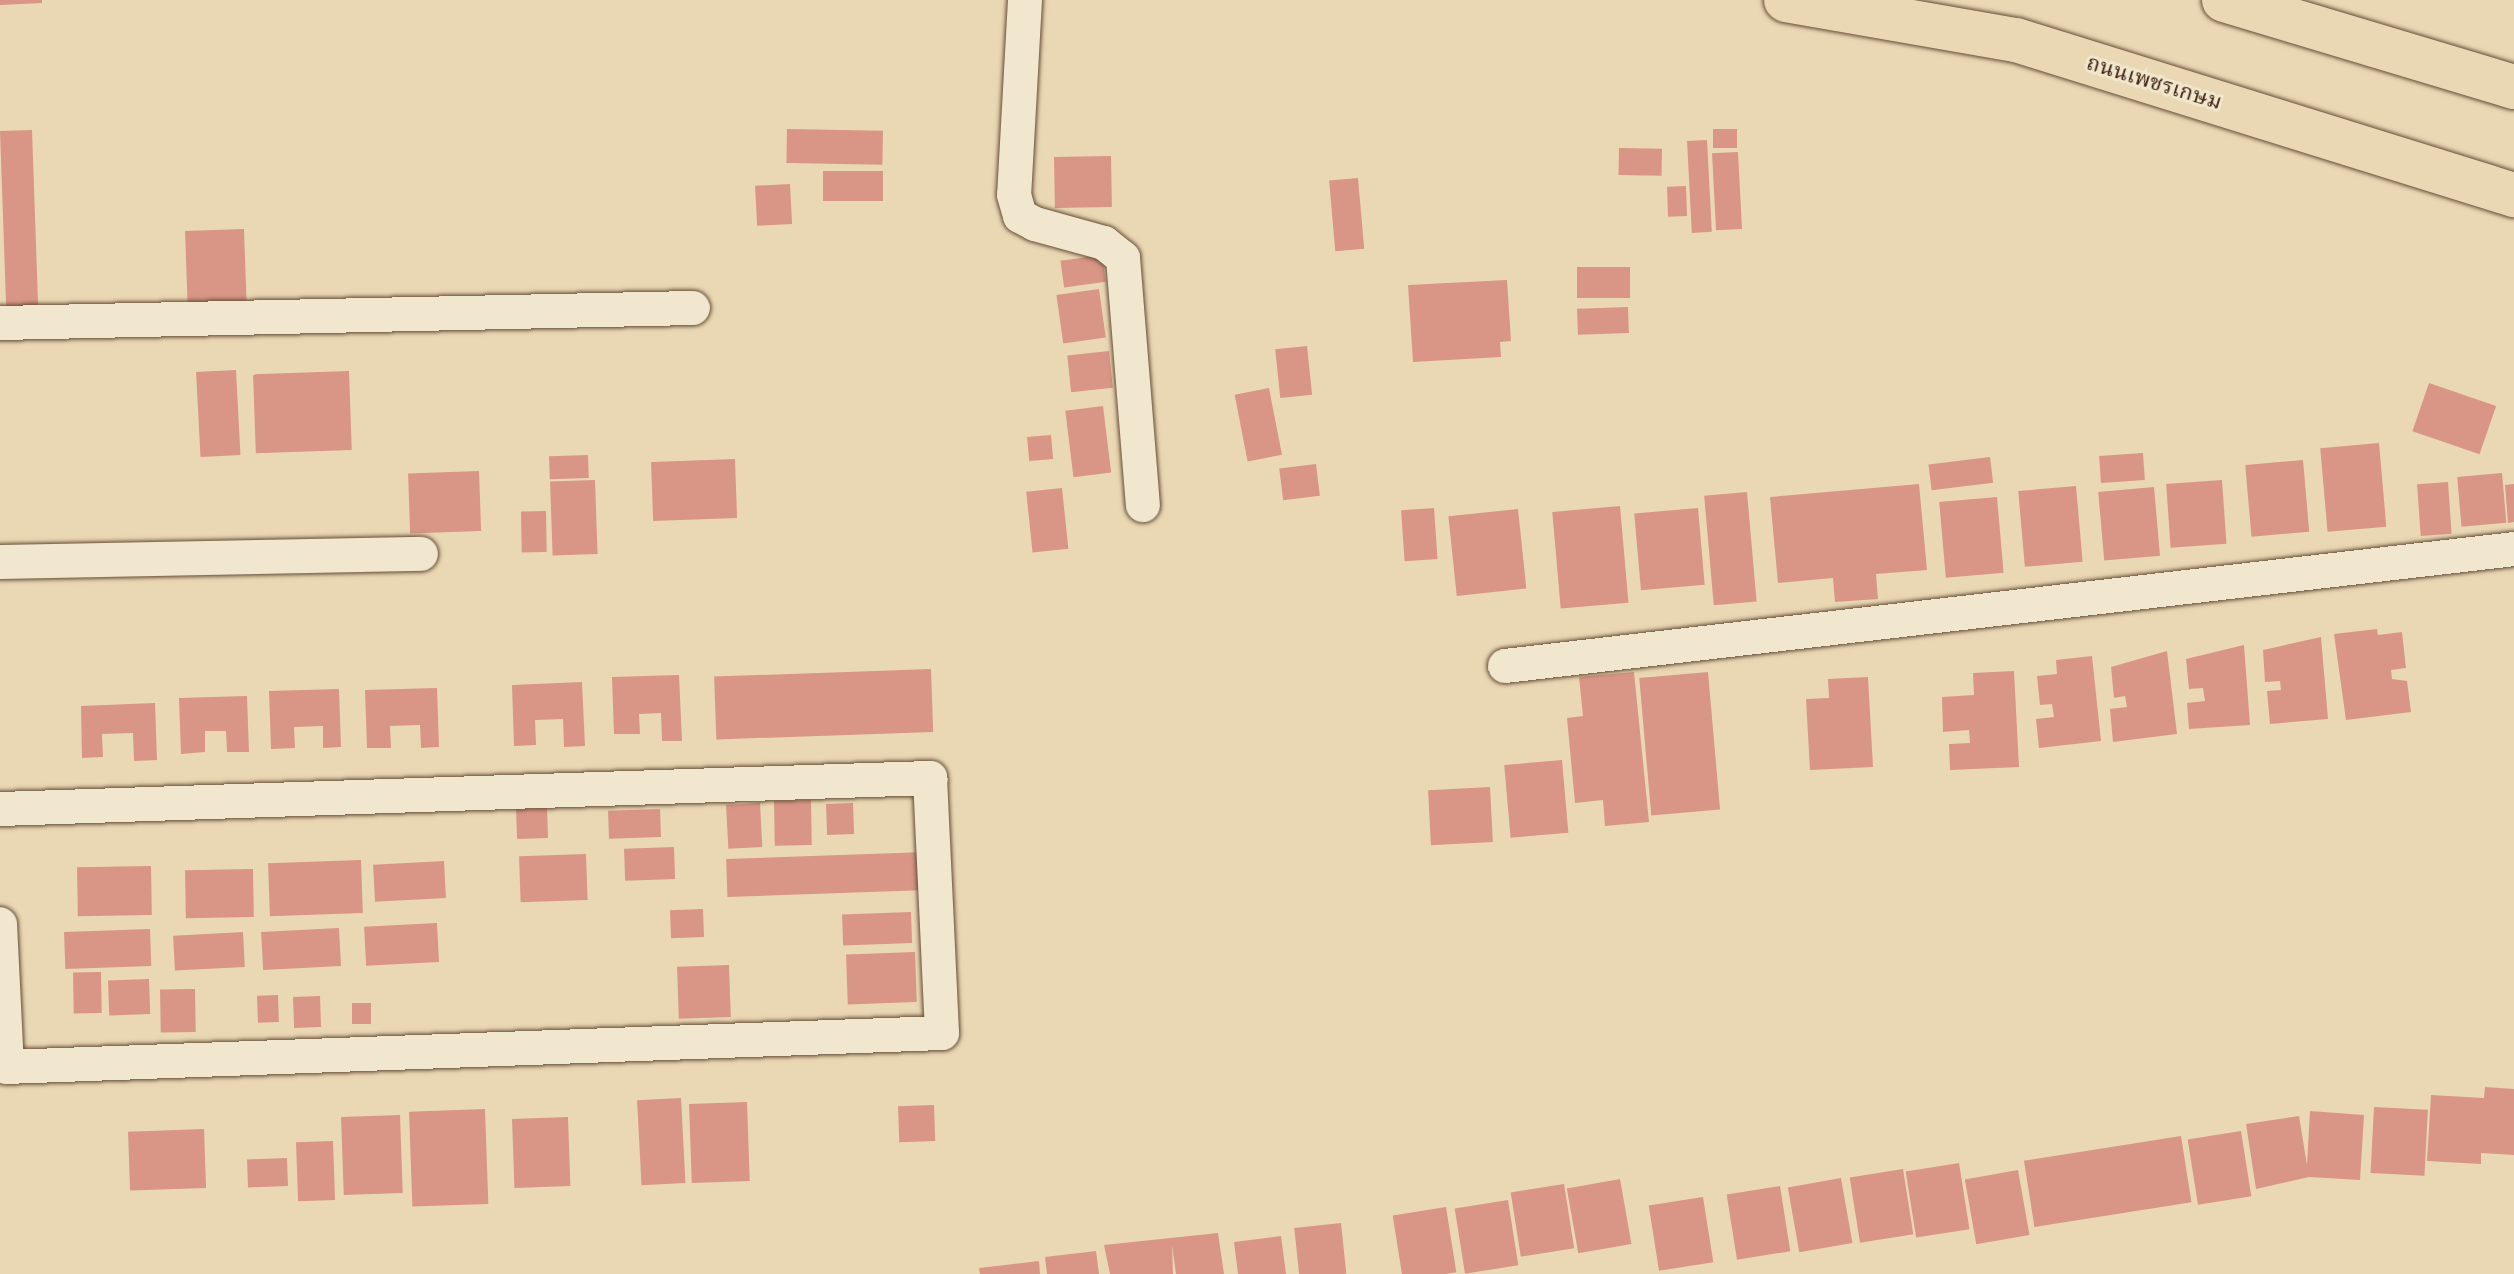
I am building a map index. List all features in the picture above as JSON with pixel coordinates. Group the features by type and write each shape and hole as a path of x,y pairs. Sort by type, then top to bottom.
{"highway":[{"name":"ถนนเพชรเกษม","path":"1786,0 2016,40 2514,195"},
{"path":"2224,0 2514,87"}],"street":[{"path":"1025,0 1014,195 1020,216 1104,243 1123,258 1143,505"},
{"path":"0,323 693,308"},
{"path":"1505,666 2514,549"},
{"path":"0,562 421,554"},
{"path":"0,809 930,778 942,1033 7,1067 0,924"}],"building":[{"path":"0,0 42,0 42,3 0,5"},
{"path":"787,129 883,131 882,165 786,163"},
{"path":"1713,129 1737,129 1737,148 1713,148"},
{"path":"32,130 38,310 6,311 0,131"},
{"path":"1707,140 1712,232 1692,233 1687,141"},
{"path":"1619,148 1662,149 1662,176 1619,175"},
{"path":"1738,152 1742,229 1716,230 1712,153"},
{"path":"1111,156 1112,207 1055,208 1054,157"},
{"path":"823,171 883,171 883,201 823,201"},
{"path":"1358,178 1364,249 1335,251 1329,181"},
{"path":"790,184 792,224 757,226 755,186"},
{"path":"1686,186 1687,216 1668,217 1667,187"},
{"path":"244,229 247,307 188,309 185,231"},
{"path":"1102,255 1106,282 1064,288 1060,261"},
{"path":"1577,267 1630,267 1630,298 1577,298"},
{"path":"1507,280 1511,341 1500,342 1501,357 1413,362 1408,285"},
{"path":"1099,289 1106,338 1063,344 1056,295"},
{"path":"1628,307 1629,333 1578,335 1577,309"},
{"path":"1307,346 1312,395 1280,398 1275,349"},
{"path":"1109,351 1113,388 1071,392 1067,355"},
{"path":"236,370 240,455 201,457 196,372"},
{"path":"349,371 352,450 256,453 253,374"},
{"path":"2429,383 2496,406 2480,454 2412,431"},
{"path":"1269,388 1282,455 1248,461 1235,395"},
{"path":"1103,406 1111,473 1073,477 1065,411"},
{"path":"1051,435 1053,459 1029,461 1027,437"},
{"path":"2379,443 2386,527 2328,532 2320,448"},
{"path":"2143,453 2145,480 2101,483 2099,456"},
{"path":"588,455 589,478 550,479 549,456"},
{"path":"1990,457 1993,483 1932,490 1928,465"},
{"path":"735,459 737,518 653,521 651,462"},
{"path":"2303,460 2309,532 2251,537 2245,465"},
{"path":"1316,464 1320,496 1283,500 1279,469"},
{"path":"479,471 481,531 410,533 408,473"},
{"path":"2502,473 2506,523 2462,527 2457,477"},
{"path":"595,480 598,554 553,556 550,482"},
{"path":"2222,480 2226,544 2171,548 2166,484"},
{"path":"2448,482 2452,534 2421,536 2417,484"},
{"path":"1919,484 1927,570 1876,574 1878,599 1835,602 1833,578 1778,583 1770,497"},
{"path":"2514,484 2514,522 2508,523 2505,485"},
{"path":"2076,486 2083,562 2025,567 2018,491"},
{"path":"2154,487 2160,556 2104,561 2098,492"},
{"path":"1062,488 1068,549 1033,552 1026,492"},
{"path":"1747,492 1757,602 1714,605 1704,496"},
{"path":"1997,497 2004,573 1946,578 1939,502"},
{"path":"1620,506 1628,603 1561,609 1552,512"},
{"path":"1434,508 1438,559 1405,561 1401,510"},
{"path":"1698,508 1705,585 1641,590 1634,514"},
{"path":"1518,509 1526,589 1457,596 1448,516"},
{"path":"521,511 546,511 547,552 522,552"},
{"path":"2377,629 2378,635 2402,632 2406,668 2391,670 2392,679 2407,681 2411,712 2346,720 2334,634"},
{"path":"2321,637 2328,719 2270,724 2267,691 2281,690 2280,681 2265,682 2263,650"},
{"path":"2244,645 2250,725 2189,729 2187,703 2205,701 2203,688 2189,689 2186,659"},
{"path":"2167,651 2177,734 2113,742 2110,709 2127,707 2125,696 2114,698 2111,667"},
{"path":"2092,656 2101,741 2039,748 2036,719 2054,717 2052,704 2040,705 2037,676 2057,674 2056,660"},
{"path":"931,669 933,732 716,740 714,677"},
{"path":"2014,671 2019,767 1950,770 1949,744 1970,743 1969,730 1943,732 1942,697 1974,695 1973,673"},
{"path":"1634,672 1649,822 1605,826 1603,800 1575,803 1567,718 1583,716 1579,677"},
{"path":"1708,672 1720,809 1651,815 1639,678"},
{"path":"679,675 682,741 662,741 661,713 639,714 640,734 614,734 612,677"},
{"path":"1868,677 1873,767 1810,770 1806,699 1829,698 1828,679"},
{"path":"582,682 585,746 564,747 563,719 535,720 536,745 514,746 512,685"},
{"path":"437,688 439,747 421,748 420,725 390,726 391,748 367,748 365,690"},
{"path":"339,689 341,747 323,748 323,726 294,727 295,748 271,749 269,691"},
{"path":"247,696 249,752 227,752 226,731 205,731 205,752 181,754 179,698"},
{"path":"155,703 157,760 134,761 133,733 102,734 103,757 82,758 81,706"},
{"path":"1562,760 1568,833 1511,838 1504,765"},
{"path":"1490,787 1493,842 1431,845 1428,790"},
{"path":"811,800 812,845 775,846 774,801"},
{"path":"760,803 762,847 728,849 726,805"},
{"path":"853,803 854,834 827,835 826,804"},
{"path":"547,808 548,838 517,839 516,809"},
{"path":"660,809 661,837 609,839 608,811"},
{"path":"674,847 675,879 625,881 624,849"},
{"path":"926,852 927,890 727,897 726,859"},
{"path":"586,854 588,900 521,902 519,856"},
{"path":"361,860 363,913 270,916 268,863"},
{"path":"444,861 446,898 375,902 373,865"},
{"path":"151,866 152,915 78,916 77,867"},
{"path":"253,869 254,917 186,918 185,870"},
{"path":"703,909 704,937 671,938 670,910"},
{"path":"911,912 912,943 843,945 842,914"},
{"path":"437,923 439,962 366,966 364,927"},
{"path":"339,928 341,966 263,970 261,932"},
{"path":"150,929 151,966 65,969 64,932"},
{"path":"243,932 245,967 175,971 173,936"},
{"path":"915,952 917,1002 848,1004 846,954"},
{"path":"729,965 731,1017 679,1019 677,967"},
{"path":"73,972 101,972 102,1013 74,1013"},
{"path":"149,979 150,1014 109,1015 108,980"},
{"path":"195,989 196,1032 161,1033 160,990"},
{"path":"278,995 279,1022 258,1023 257,996"},
{"path":"320,996 321,1027 294,1028 293,997"},
{"path":"352,1003 371,1003 371,1024 352,1024"},
{"path":"2485,1087 2514,1089 2514,1155 2481,1153 2481,1164 2427,1161 2431,1095 2484,1098"},
{"path":"681,1098 685,1183 642,1185 637,1100"},
{"path":"747,1102 750,1181 692,1183 689,1104"},
{"path":"934,1105 935,1141 899,1142 898,1106"},
{"path":"2374,1107 2428,1110 2424,1176 2371,1173"},
{"path":"485,1109 488,1204 412,1207 409,1112"},
{"path":"2310,1111 2364,1115 2360,1180 2309,1177 2256,1189 2246,1124 2299,1116 2307,1165"},
{"path":"400,1115 403,1193 344,1195 341,1117"},
{"path":"568,1117 570,1186 514,1188 512,1119"},
{"path":"204,1129 206,1188 130,1191 128,1132"},
{"path":"2241,1131 2251,1196 2198,1205 2188,1139"},
{"path":"2181,1136 2191,1202 2034,1227 2024,1161"},
{"path":"333,1141 335,1200 298,1201 296,1142"},
{"path":"287,1158 288,1186 248,1187 247,1159"},
{"path":"1959,1163 1969,1229 1916,1238 1906,1171"},
{"path":"1903,1169 1913,1234 1860,1243 1850,1177"},
{"path":"2018,1170 2029,1235 1976,1244 1965,1179"},
{"path":"1841,1178 1852,1243 1799,1252 1788,1187"},
{"path":"1620,1179 1631,1244 1578,1253 1567,1188"},
{"path":"1564,1184 1574,1248 1521,1257 1511,1192"},
{"path":"1780,1186 1790,1251 1737,1260 1727,1194"},
{"path":"1703,1197 1713,1262 1659,1271 1649,1206"},
{"path":"1508,1200 1518,1265 1465,1274 1455,1208"},
{"path":"1446,1207 1456,1272 1402,1274 1393,1215"},
{"path":"1341,1223 1346,1274 1299,1274 1294,1228"},
{"path":"1218,1233 1224,1274 1176,1274 1172,1245 1173,1274 1110,1274 1104,1245"},
{"path":"1281,1236 1286,1274 1238,1274 1234,1242"},
{"path":"1096,1251 1099,1274 1047,1274 1045,1257"},
{"path":"1039,1261 1040,1274 980,1274 979,1268"}]}
